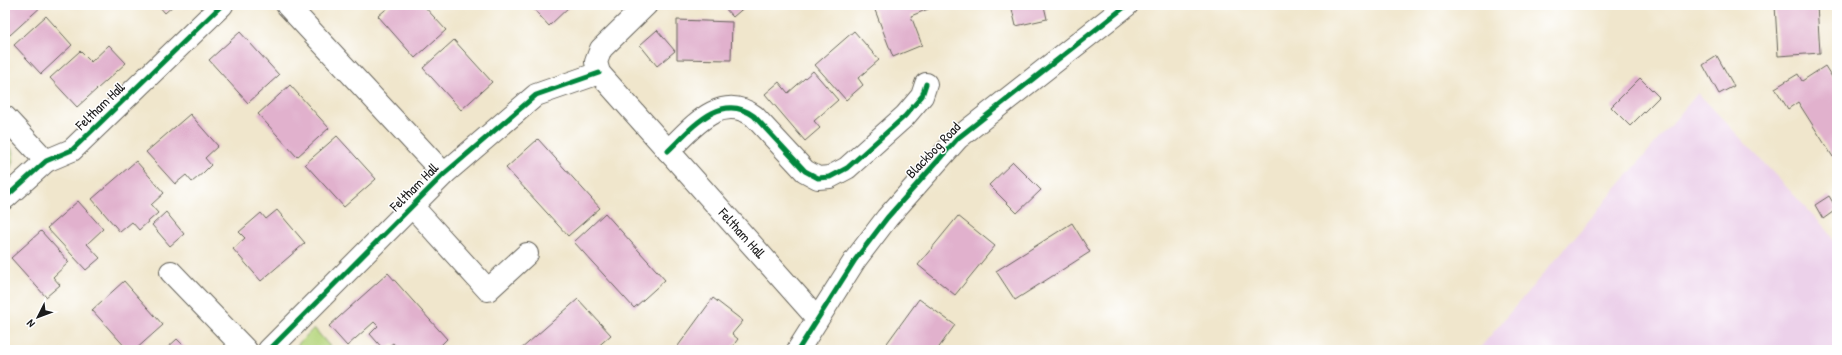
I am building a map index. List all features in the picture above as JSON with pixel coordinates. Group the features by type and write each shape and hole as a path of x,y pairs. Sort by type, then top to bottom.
{"street":[{"name":"Feltham Hall","path":"5,198 46,161 72,150 222,5"},
{"name":"Feltham Hall","path":"287,5 444,174"},
{"path":"599,73 596,62 601,49 646,5"},
{"name":"Blackbog Road","path":"798,350 855,260 886,218 958,138 1127,5"},
{"name":"Feltham Hall","path":"269,350 444,174 536,95 599,73 817,318"},
{"path":"668,151 708,114 721,108 735,107 744,109 754,116 805,171 818,178 830,177 847,168 905,116 922,96 926,84"},
{"path":"5,117 46,161"},
{"path":"412,206 488,290 527,254"},
{"path":"172,272 246,350"}],"shaded area":[{"path":"1698,93 1828,231 1837,246 1837,350 1478,350"}],"green space":[{"path":"5,139 13,153 7,178 5,176"},
{"path":"314,328 333,350 292,350"}],"building":[{"path":"5,5 43,5 10,35 5,30"},
{"path":"158,5 174,5 165,13"},
{"path":"391,5 423,5 446,30 415,58 378,16"},
{"path":"530,5 571,5 549,26"},
{"path":"722,5 747,5 733,17"},
{"path":"873,5 933,5 933,7 911,16 922,45 893,57"},
{"path":"1011,5 1047,5 1044,6 1047,19 1016,26"},
{"path":"1775,5 1817,5 1820,53 1778,56"},
{"path":"46,16 72,45 41,74 14,45"},
{"path":"677,20 732,22 731,60 677,59"},
{"path":"657,30 675,51 657,66 640,45"},
{"path":"854,31 879,60 858,78 863,85 846,100 815,65"},
{"path":"240,32 279,75 248,103 209,60"},
{"path":"454,40 492,82 461,110 423,68"},
{"path":"109,45 126,63 77,107 50,78 80,51 91,62"},
{"path":"1717,56 1734,86 1719,94 1703,65"},
{"path":"1825,66 1837,85 1837,154 1833,157 1798,102 1788,109 1775,88 1798,74 1802,81"},
{"path":"813,71 838,100 814,121 820,128 805,141 765,94 779,82 788,93"},
{"path":"1640,78 1659,97 1630,126 1611,107"},
{"path":"290,85 329,128 297,157 258,114"},
{"path":"190,114 218,146 205,158 211,165 203,173 192,182 186,175 175,184 146,152"},
{"path":"337,136 376,179 344,207 305,164"},
{"path":"538,139 600,208 568,236 506,168"},
{"path":"136,161 164,193 151,205 158,213 139,230 132,222 120,232 92,199"},
{"path":"1013,162 1041,190 1017,213 989,185"},
{"path":"1829,196 1837,209 1823,219 1815,205"},
{"path":"78,201 103,229 87,244 100,258 86,270 47,228"},
{"path":"277,210 305,243 261,281 233,249 245,238 239,232 261,213 266,219"},
{"path":"166,212 184,234 170,246 152,225"},
{"path":"605,213 665,280 634,308 574,242"},
{"path":"958,216 995,246 955,295 918,265"},
{"path":"1072,223 1090,252 1015,300 996,271"},
{"path":"41,231 69,262 53,277 60,285 46,297 11,258"},
{"path":"388,273 447,339 436,350 399,350 393,343 384,350 370,334 378,326 374,322 347,346 329,326"},
{"path":"124,281 163,325 135,350 128,350 92,310"},
{"path":"713,298 743,321 732,334 738,339 730,350 683,350 678,346"},
{"path":"578,299 611,335 594,350 520,350"},
{"path":"919,299 955,325 937,350 882,350"},
{"path":"177,339 188,350 165,350"}],"cycle path":[{"path":"5,198 46,161 72,150 222,5"},
{"path":"798,350 855,260 887,218 958,138 1127,5"},
{"path":"269,350 444,174 536,95 599,73"},
{"path":"668,151 696,124 707,116 718,110 729,108 741,109 754,116 805,171 818,178 830,177 847,168 905,116 922,96 926,84"}]}
